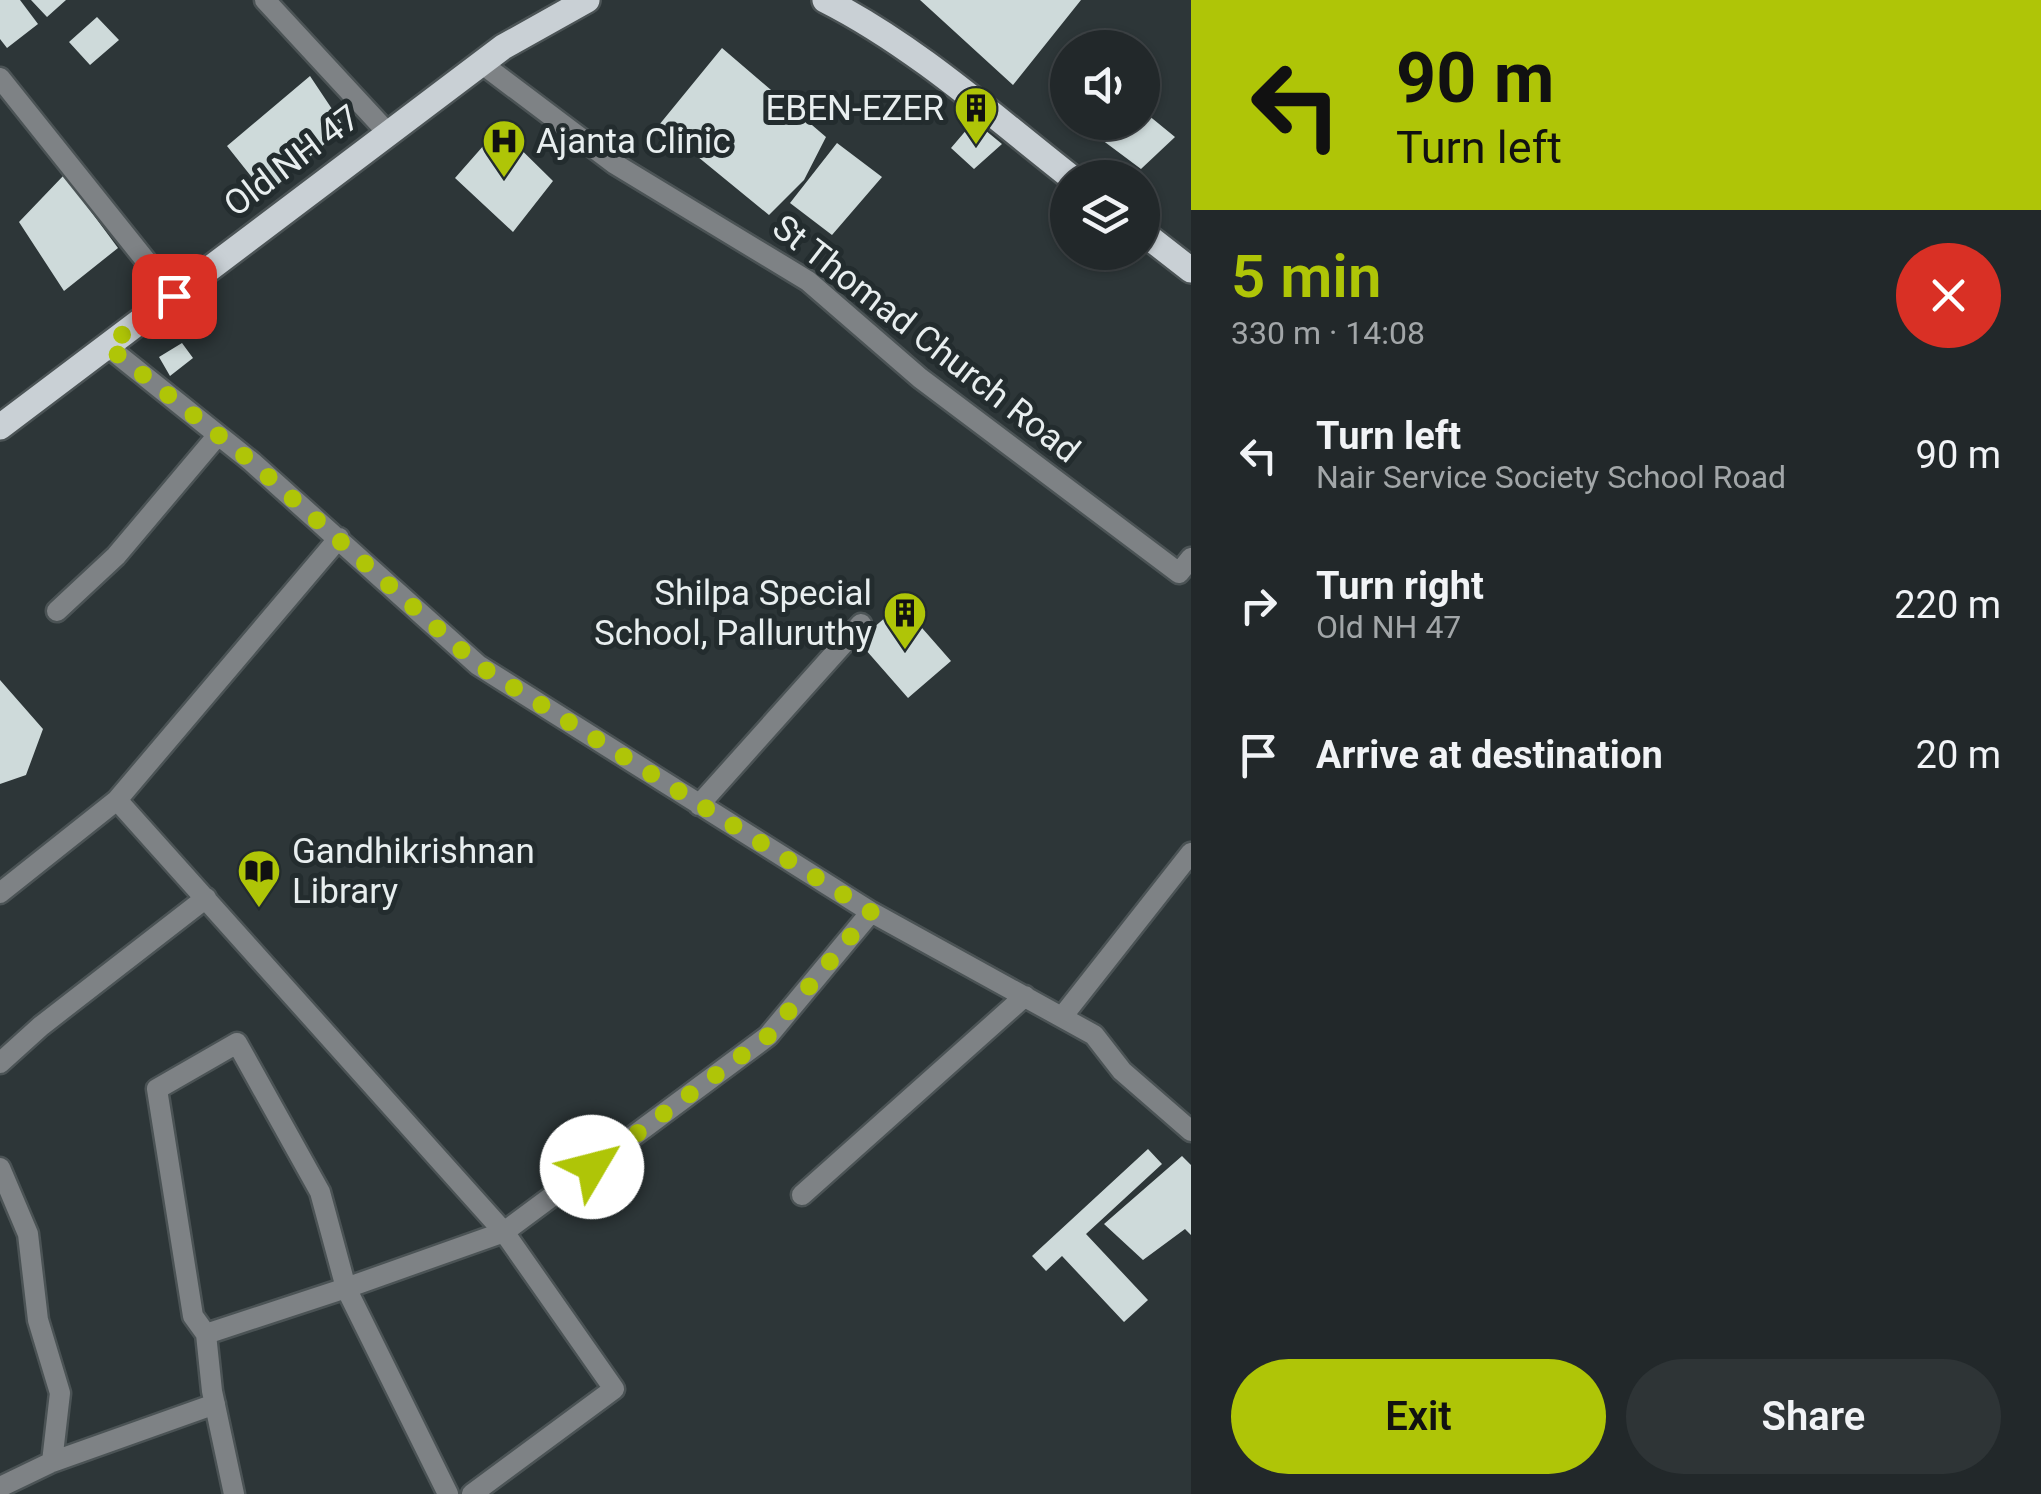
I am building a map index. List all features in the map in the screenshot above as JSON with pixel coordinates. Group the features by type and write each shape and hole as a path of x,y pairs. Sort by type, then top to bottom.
{"main road":[{"name":"Old NH 47","path":"0,427 503,46 587,0"},
{"path":"825,0 856,16 928,67 1050,161"},
{"path":"1160,246 1191,270"}],"street":[{"path":"265,0 388,132"},
{"name":"St Thomad Church Road","path":"481,63 614,164 808,280 920,378 1185,566"},
{"path":"0,78 174,296"},
{"path":"107,346 339,538 478,665 871,912 1094,1034 1122,1071 1191,1131"},
{"path":"57,611 116,556 218,435"},
{"path":"0,893 118,800 339,538"},
{"path":"700,804 861,624"},
{"path":"118,800 504,1232 614,1388 472,1494"},
{"path":"1062,1016 1191,853"},
{"path":"0,1063 41,1026 206,898"},
{"path":"206,1334 504,1232 768,1036 871,912"},
{"path":"802,1194 1025,996"},
{"path":"234,1494 215,1404 206,1334 193,1316 157,1089 237,1043 320,1192 346,1288 448,1494"},
{"path":"0,1168 28,1234 38,1320 60,1394 52,1462"},
{"path":"0,1487 52,1462 215,1404"}],"building":[{"path":"0,0 20,0 38,24 7,48 0,39"},
{"path":"31,0 66,0 47,17"},
{"path":"920,0 1081,0 1057,30 1050,30 1050,39 1013,85"},
{"path":"97,17 119,40 90,65 69,42"},
{"path":"722,48 826,137 804,180 769,215 659,125"},
{"path":"310,76 344,127 266,195 227,146"},
{"name":"EBEN-EZER","path":"974,121 1002,144 974,169 951,148"},
{"path":"1160,125 1175,137 1151,160 1129,160 1102,140 1160,140"},
{"name":"Ajanta Clinic","path":"499,128 553,181 513,232 455,178"},
{"path":"837,143 882,177 832,235 790,203"},
{"path":"64,175 118,248 64,291 19,222"},
{"path":"182,343 193,358 170,376 159,357"},
{"name":"Shilpa Special School, Palluruthy","path":"901,604 951,661 908,698 858,641"},
{"path":"0,680 43,729 26,775 0,784"},
{"path":"1148,1149 1162,1164 1086,1234 1148,1300 1124,1322 1062,1256 1046,1271 1032,1256"},
{"path":"1182,1156 1191,1165 1191,1235 1185,1229 1143,1260 1104,1224"}],"place":[{"name":"EBEN-EZER","path":"976,146"},
{"name":"Ajanta Clinic","path":"504,179"},
{"name":"Shilpa Special School, Palluruthy","path":"905,651"},
{"name":"Gandhikrishnan Library","path":"259,909"}],"route":[{"path":"174,296 107,346 252,462 478,665 871,912 768,1036 592,1167"}]}
